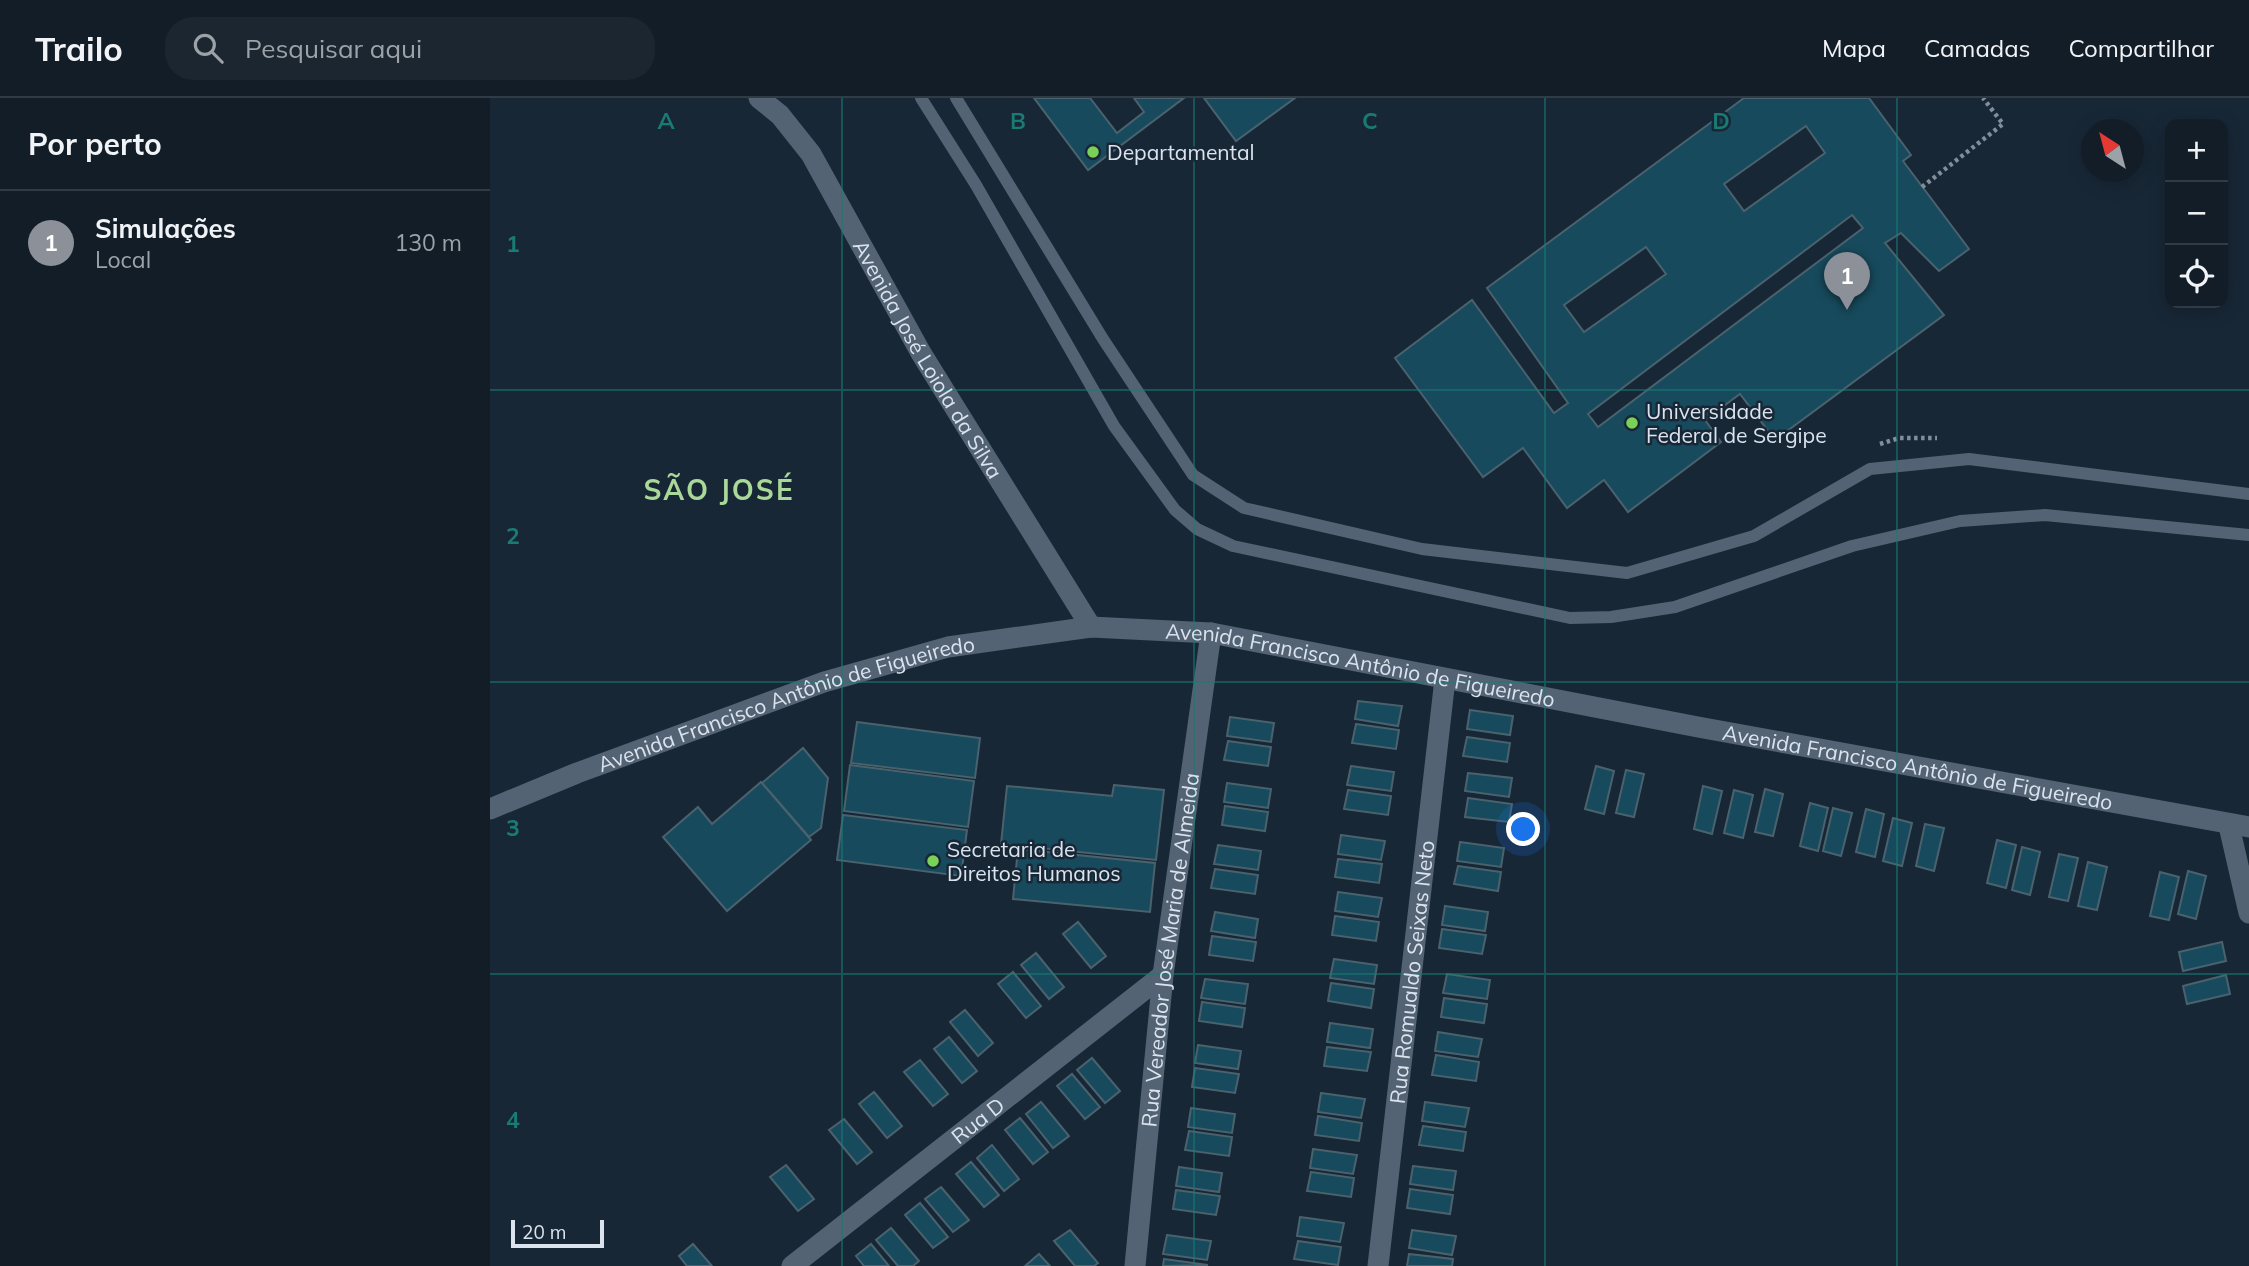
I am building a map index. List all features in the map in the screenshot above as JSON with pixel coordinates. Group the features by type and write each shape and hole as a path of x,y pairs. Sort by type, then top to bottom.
{"street":[{"name":"Avenida José Loiola da Silva","path":"759,98 780,115 811,153 921,353 1091,627"},
{"name":"Avenida Francisco Antônio de Figueiredo","path":"490,809 577,773 824,682 948,647 1091,627 1211,633 2239,826"},
{"name":"Rua Vereador José Maria de Almeida","path":"1135,1266 1163,975 1211,633"},
{"name":"Rua Romualdo Seixas Neto","path":"1378,1266 1445,679"},
{"path":"2239,826 2249,913"},
{"name":"Rua D","path":"792,1266 1163,975"}],"lane":[{"path":"921,98 976,185 1114,426 1175,510 1197,529 1233,546 1570,618 1611,617 1675,607 1852,546 1960,521 2045,515 2249,535"},
{"path":"956,98 1103,339 1193,475 1244,508 1422,549 1627,573 1754,536 1870,469 1969,458 2249,494"}],"path":[{"path":"1922,187 2003,124 1983,98"},
{"path":"1875,445 1899,438 1945,438"}],"building":[{"name":"Departamental","path":"1034,98 1090,98 1117,133 1144,112 1134,98 1184,98 1088,170"},
{"name":"Departamental","path":"1204,98 1295,98 1236,141"},
{"path":"1744,98 1869,98 1911,155 1903,161 1969,249 1939,271 1901,233 1885,243 1944,315 1775,440 1740,394 1705,420 1721,442 1628,512 1604,480 1567,508 1523,448 1483,477 1395,358 1472,300 1554,413 1568,403 1487,288","holes":["1806,126 1825,153 1744,211 1724,184","1852,215 1863,228 1598,427 1588,414","1646,247 1666,274 1584,332 1564,305"]},
{"path":"1358,701 1402,706 1398,726 1355,719"},
{"path":"1470,710 1513,716 1510,735 1467,729"},
{"path":"1230,717 1274,723 1271,742 1227,736"},
{"path":"857,722 980,738 975,778 851,763"},
{"path":"1356,724 1399,730 1396,749 1352,743"},
{"path":"1467,737 1510,743 1507,762 1463,756"},
{"path":"1228,741 1271,747 1268,766 1224,760"},
{"path":"803,748 828,778 821,828 809,837 762,783"},
{"path":"850,765 974,781 968,827 844,811"},
{"path":"1351,766 1394,772 1391,791 1347,785"},
{"path":"1596,766 1614,771 1604,814 1585,809"},
{"path":"1626,770 1644,774 1634,817 1616,813"},
{"path":"1468,773 1512,778 1509,797 1465,791"},
{"path":"761,782 811,840 727,911 663,837 698,807 712,824"},
{"path":"1227,783 1271,789 1268,808 1224,802"},
{"path":"1114,785 1164,790 1156,860 1001,844 1007,786 1112,796"},
{"path":"1703,786 1722,791 1712,834 1694,829"},
{"path":"1765,789 1783,794 1773,836 1755,832"},
{"path":"1348,790 1391,796 1388,815 1344,809"},
{"path":"1734,790 1753,795 1743,838 1724,833"},
{"path":"1468,798 1512,804 1509,822 1465,817"},
{"path":"1810,803 1828,808 1818,851 1800,846"},
{"path":"1225,806 1268,812 1265,831 1222,825"},
{"path":"1833,808 1852,813 1841,856 1823,851"},
{"path":"1866,809 1884,814 1875,857 1856,852"},
{"path":"843,815 967,830 961,876 837,860"},
{"path":"1893,818 1912,823 1902,866 1883,861"},
{"path":"1925,824 1944,828 1934,871 1916,866"},
{"path":"1341,835 1385,841 1381,860 1338,854"},
{"path":"1997,840 2016,845 2006,888 1987,883"},
{"path":"1460,842 1504,848 1501,867 1457,861"},
{"path":"1218,845 1261,851 1258,870 1214,864"},
{"path":"2022,847 2040,852 2030,895 2012,890"},
{"path":"1018,849 1155,863 1150,912 1013,899"},
{"path":"2059,854 2078,858 2068,901 2049,897"},
{"path":"1338,859 1382,864 1379,883 1335,877"},
{"path":"2088,862 2107,867 2097,910 2078,906"},
{"path":"1458,866 1501,872 1498,891 1454,884"},
{"path":"1215,869 1258,875 1255,894 1211,888"},
{"path":"2188,871 2206,876 2196,919 2178,914"},
{"path":"2160,872 2179,877 2169,920 2150,916"},
{"path":"1338,892 1382,898 1378,917 1335,911"},
{"path":"1445,906 1488,912 1485,931 1442,925"},
{"path":"1215,912 1258,919 1255,938 1211,931"},
{"path":"1335,916 1379,922 1376,941 1332,935"},
{"path":"1078,922 1106,956 1091,968 1063,934"},
{"path":"1442,929 1486,935 1482,954 1439,948"},
{"path":"1212,936 1256,942 1253,961 1209,955"},
{"path":"2222,942 2226,961 2183,971 2179,952"},
{"path":"1036,953 1064,987 1049,999 1021,965"},
{"path":"1334,959 1377,965 1374,984 1330,978"},
{"path":"1013,972 1041,1006 1026,1018 998,984"},
{"path":"1447,974 1490,980 1487,999 1443,993"},
{"path":"2226,975 2230,994 2187,1004 2183,986"},
{"path":"1205,979 1248,984 1245,1004 1201,998"},
{"path":"1331,983 1374,989 1371,1008 1328,1001"},
{"path":"1444,998 1487,1004 1484,1023 1441,1017"},
{"path":"1202,1002 1245,1008 1242,1027 1199,1021"},
{"path":"965,1010 993,1043 978,1056 950,1022"},
{"path":"1330,1023 1373,1029 1370,1048 1327,1042"},
{"path":"1438,1032 1482,1039 1478,1057 1435,1051"},
{"path":"949,1037 977,1071 962,1083 934,1049"},
{"path":"1198,1045 1241,1051 1238,1069 1195,1063"},
{"path":"1327,1047 1371,1052 1367,1071 1324,1066"},
{"path":"1436,1055 1479,1062 1476,1081 1432,1075"},
{"path":"1092,1058 1120,1091 1105,1103 1077,1070"},
{"path":"920,1060 948,1094 933,1106 904,1072"},
{"path":"1195,1068 1239,1074 1235,1093 1192,1087"},
{"path":"1072,1074 1100,1107 1085,1119 1057,1086"},
{"path":"874,1092 902,1126 887,1138 859,1104"},
{"path":"1321,1093 1365,1099 1361,1118 1318,1112"},
{"path":"1041,1102 1069,1136 1053,1148 1026,1114"},
{"path":"1425,1102 1469,1108 1465,1127 1422,1121"},
{"path":"1191,1108 1235,1114 1232,1133 1188,1127"},
{"path":"1318,1116 1362,1123 1359,1141 1315,1135"},
{"path":"1020,1118 1048,1152 1033,1164 1005,1130"},
{"path":"844,1119 872,1152 857,1164 829,1130"},
{"path":"1423,1126 1466,1132 1463,1151 1419,1145"},
{"path":"1189,1131 1232,1137 1229,1156 1185,1150"},
{"path":"992,1145 1019,1179 1004,1191 977,1158"},
{"path":"1313,1149 1357,1155 1353,1174 1310,1168"},
{"path":"971,1162 999,1195 984,1207 956,1174"},
{"path":"786,1165 814,1199 798,1211 770,1177"},
{"path":"1413,1166 1456,1171 1453,1190 1410,1184"},
{"path":"1179,1167 1222,1173 1219,1192 1176,1186"},
{"path":"1311,1172 1354,1178 1351,1197 1307,1191"},
{"path":"941,1187 969,1220 953,1232 925,1199"},
{"path":"1410,1189 1453,1195 1450,1214 1407,1208"},
{"path":"1176,1190 1220,1196 1216,1215 1173,1209"},
{"path":"920,1203 948,1237 933,1248 905,1215"},
{"path":"1300,1217 1344,1223 1340,1242 1297,1236"},
{"path":"891,1228 919,1261 913,1266 898,1266 876,1240"},
{"path":"1070,1230 1098,1263 1094,1266 1075,1266 1054,1241"},
{"path":"1412,1230 1456,1236 1452,1255 1409,1248"},
{"path":"1167,1235 1211,1241 1207,1260 1163,1254"},
{"path":"1298,1241 1341,1247 1338,1265 1294,1259"},
{"path":"693,1244 712,1266 687,1266 679,1256"},
{"path":"871,1244 889,1266 864,1266 856,1256"},
{"path":"1039,1254 1050,1266 1025,1266"},
{"path":"1409,1254 1453,1259 1452,1266 1407,1266"},
{"path":"1164,1259 1208,1265 1163,1266"}],"place":[{"name":"Departamental","path":"1093,152"},
{"name":"Simulações","path":"1847,310"},
{"name":"Universidade Federal de Sergipe","path":"1632,423"},
{"name":"Secretaria de Direitos Humanos","path":"933,861"}],"district":[{"name":"SÃO JOSÉ","path":"719,489"}]}
